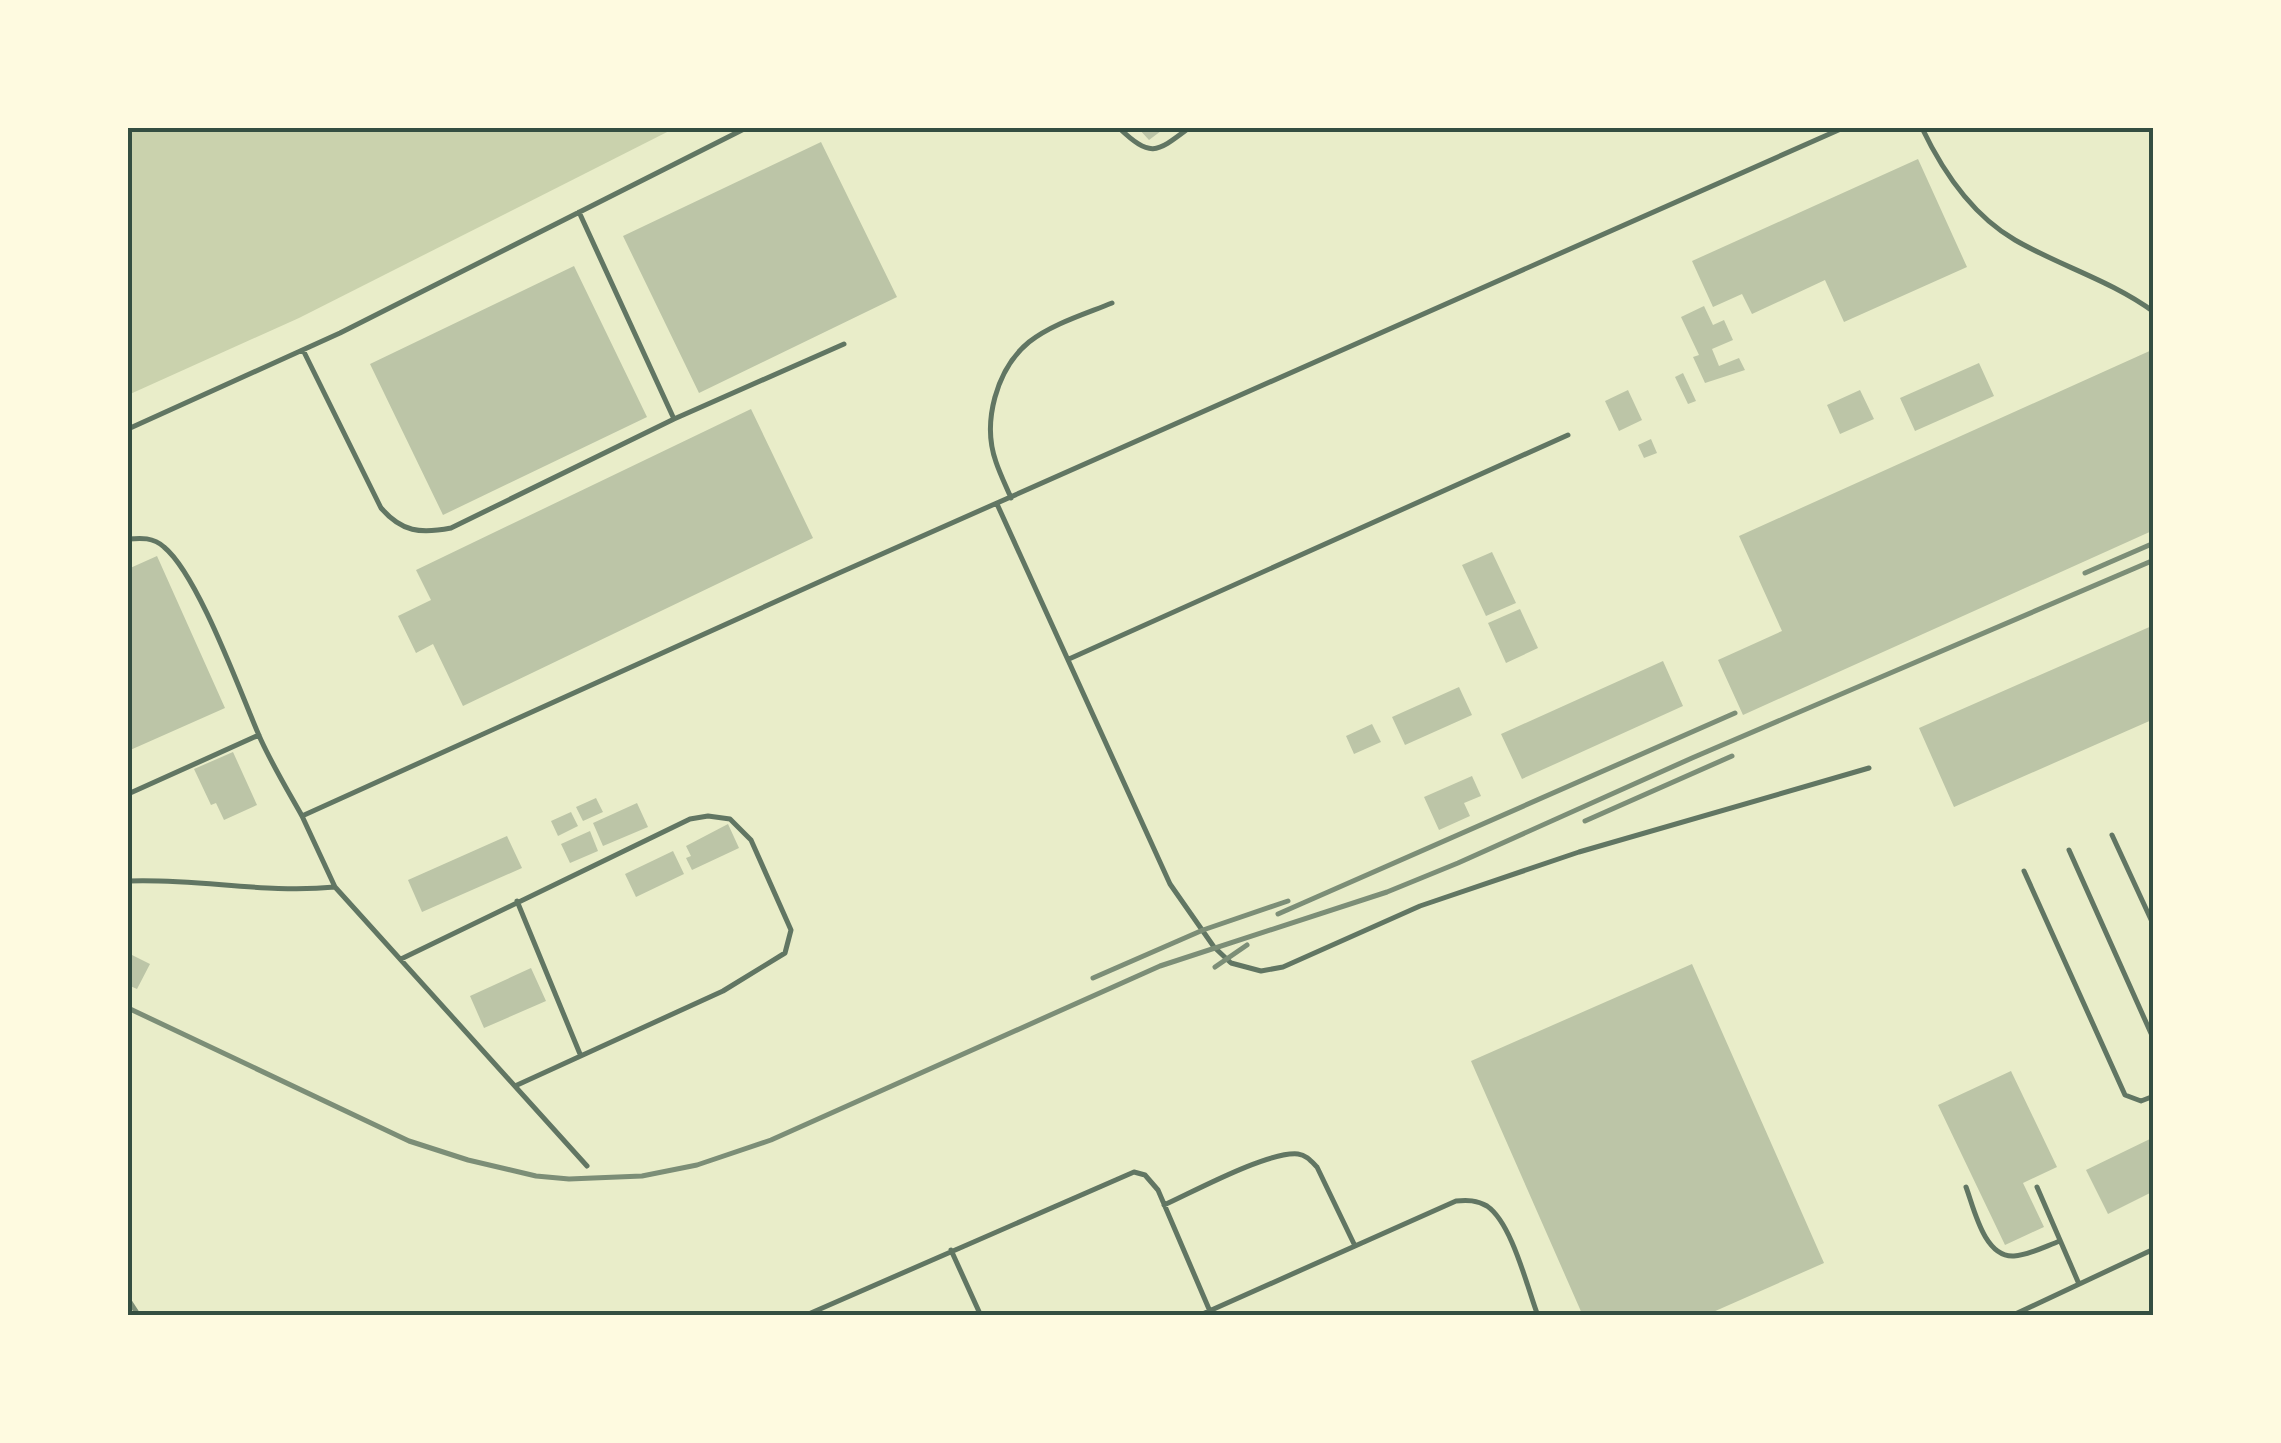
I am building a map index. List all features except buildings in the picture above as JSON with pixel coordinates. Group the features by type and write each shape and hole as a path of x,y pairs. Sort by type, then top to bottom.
{"lane":[{"path":"128,429 304,350 746,128"},
{"path":"1119,128 1140,147 1153,151 1189,128"},
{"path":"302,816 1843,128"},
{"path":"1922,128 1945,171 1982,216 2016,240 2118,289 2154,312"},
{"path":"580,212 674,419"},
{"path":"1012,498 995,461 990,421 993,402 1009,366 1038,336 1112,303"},
{"path":"304,350 381,508 407,530 434,531 451,528 674,419 844,344"},
{"path":"1068,660 1568,435"},
{"path":"997,504 1170,884 1214,948 1231,963 1260,971 1284,967 1420,906 1526,870 1868,768"},
{"path":"128,539 158,542 178,564 335,887 587,1166"},
{"path":"128,794 259,735"},
{"path":"401,959 690,820 720,816 736,823 751,840 790,930 785,953 746,979 515,1086"},
{"path":"2112,834 2154,926"},
{"path":"2069,850 2154,1040"},
{"path":"2024,871 2125,1095 2142,1101 2154,1096"},
{"path":"128,881 188,880 270,890 335,887"},
{"path":"518,902 580,1054"},
{"path":"1164,1205 1262,1162 1298,1154 1317,1167 1355,1246"},
{"path":"804,1316 1134,1172 1154,1183 1210,1313"},
{"path":"1966,1187 1988,1240 1998,1252 2016,1256 2060,1241"},
{"path":"2037,1187 2079,1284"},
{"path":"1198,1316 1456,1200 1480,1202 1504,1224 1538,1316"},
{"path":"2010,1316 2154,1249"},
{"path":"951,1250 980,1316"}],"green space":[{"path":"128,128 675,128 299,318 128,395"}],"railway":[{"path":"2085,573 2154,543"},
{"path":"128,1008 409,1141 468,1160 536,1176 569,1179 642,1176 697,1165 771,1140 1160,966 1387,892 1458,863 2154,560"},
{"path":"1278,914 1735,713"},
{"path":"1585,821 1732,756"},
{"path":"1093,978 1203,930 1288,901"},
{"path":"1215,967 1247,945"},
{"path":"128,1299 139,1316"}]}
